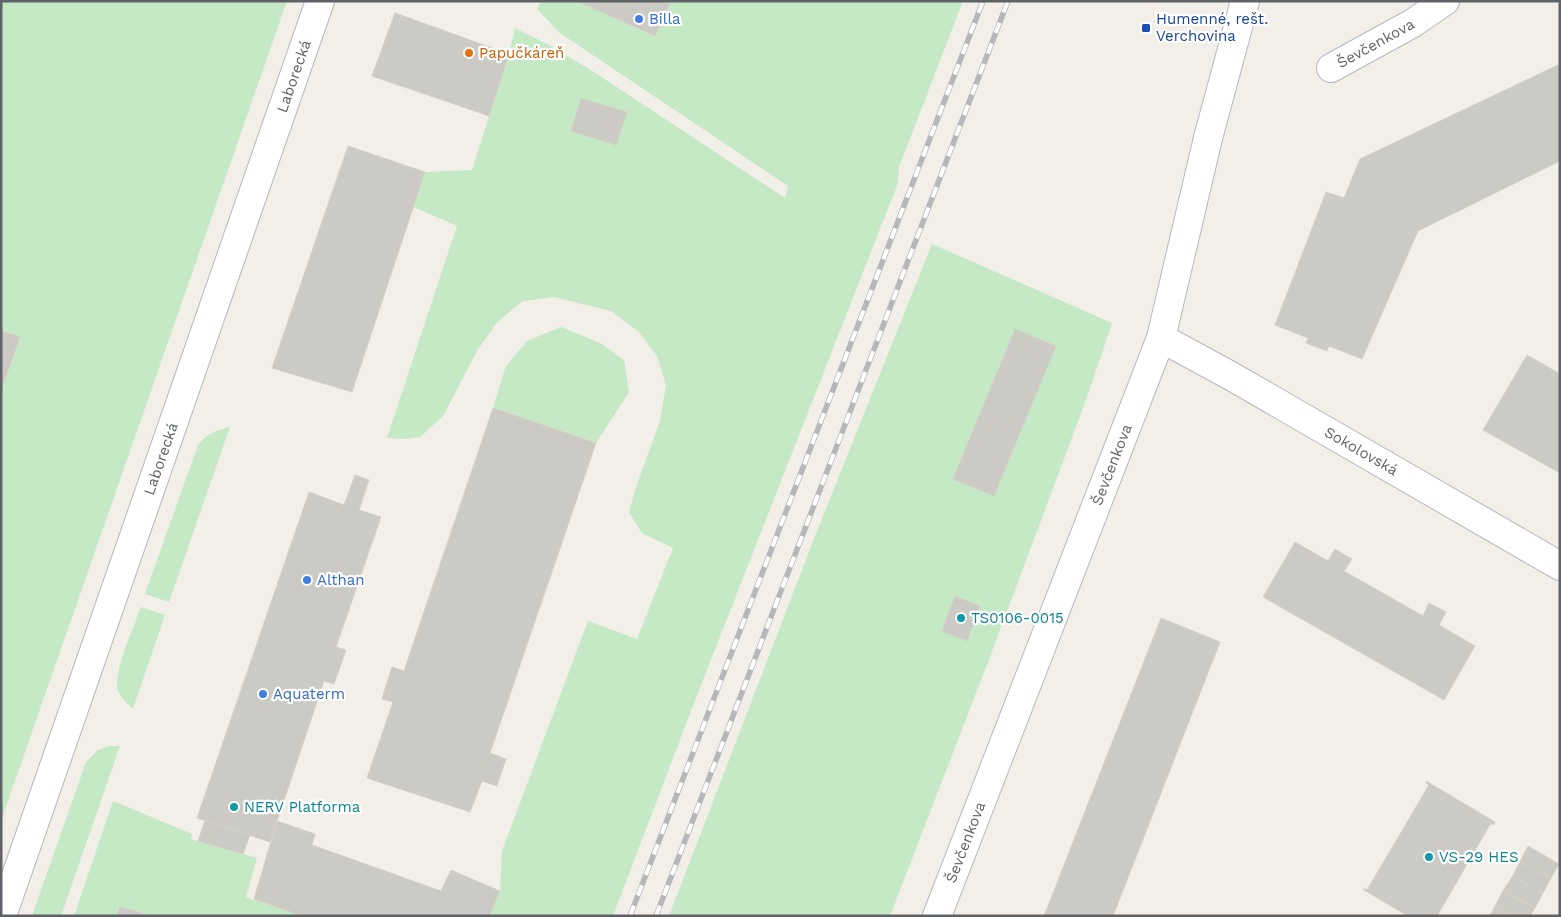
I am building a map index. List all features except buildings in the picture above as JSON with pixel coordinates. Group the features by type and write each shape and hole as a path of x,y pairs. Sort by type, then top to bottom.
{"street":[{"name":"Laborecká","path":"2,916 320,1"},
{"name":"Ševčenkova","path":"937,916 1161,338 1208,138 1245,1"},
{"name":"Ševčenkova","path":"1331,68 1413,23 1445,1"},
{"name":"Sokolovská","path":"1161,338 1560,566"}],"green space":[{"path":"1,1 287,1 1,821"},
{"path":"541,1 577,1 655,36 671,1 963,1 899,167 898,183 694,703 613,916 489,916 500,891 502,851 588,621 637,639 673,548 642,533 629,512 660,421 666,385 657,356 639,332 611,311 554,297 523,301 498,321 477,351 443,416 420,437 405,439 387,438 457,226 414,207 425,172 472,170 509,54 515,28 547,44 594,72 785,198 788,186 560,33 537,9"},
{"path":"932,244 1112,323 1086,400 988,662 890,916 669,916 815,536"},
{"path":"561,327 602,344 624,360 629,392 596,443 493,408 506,366 527,341"},
{"path":"230,427 169,602 145,594 198,445 212,433"},
{"path":"141,607 165,615 133,709 119,694 117,683 121,661"},
{"path":"109,746 120,746 61,916 32,916 86,762 98,750"},
{"path":"113,801 192,834 191,839 257,858 246,897 302,916 148,916 120,907 117,916 74,916"}],"railway":[{"path":"630,916 983,1"},
{"path":"656,916 1008,1"}],"place":[{"name":"Billa","path":"639,19"},
{"name":"Humenné, rešt. Verchovina","path":"1146,28"},
{"name":"Papučkáreň","path":"469,53"},
{"name":"Althan","path":"307,580"},
{"name":"TS0106-0015","path":"961,618"},
{"name":"Aquaterm","path":"263,694"},
{"name":"NERV Platforma","path":"234,807"},
{"name":"VS-29 HES","path":"1429,857"}]}
